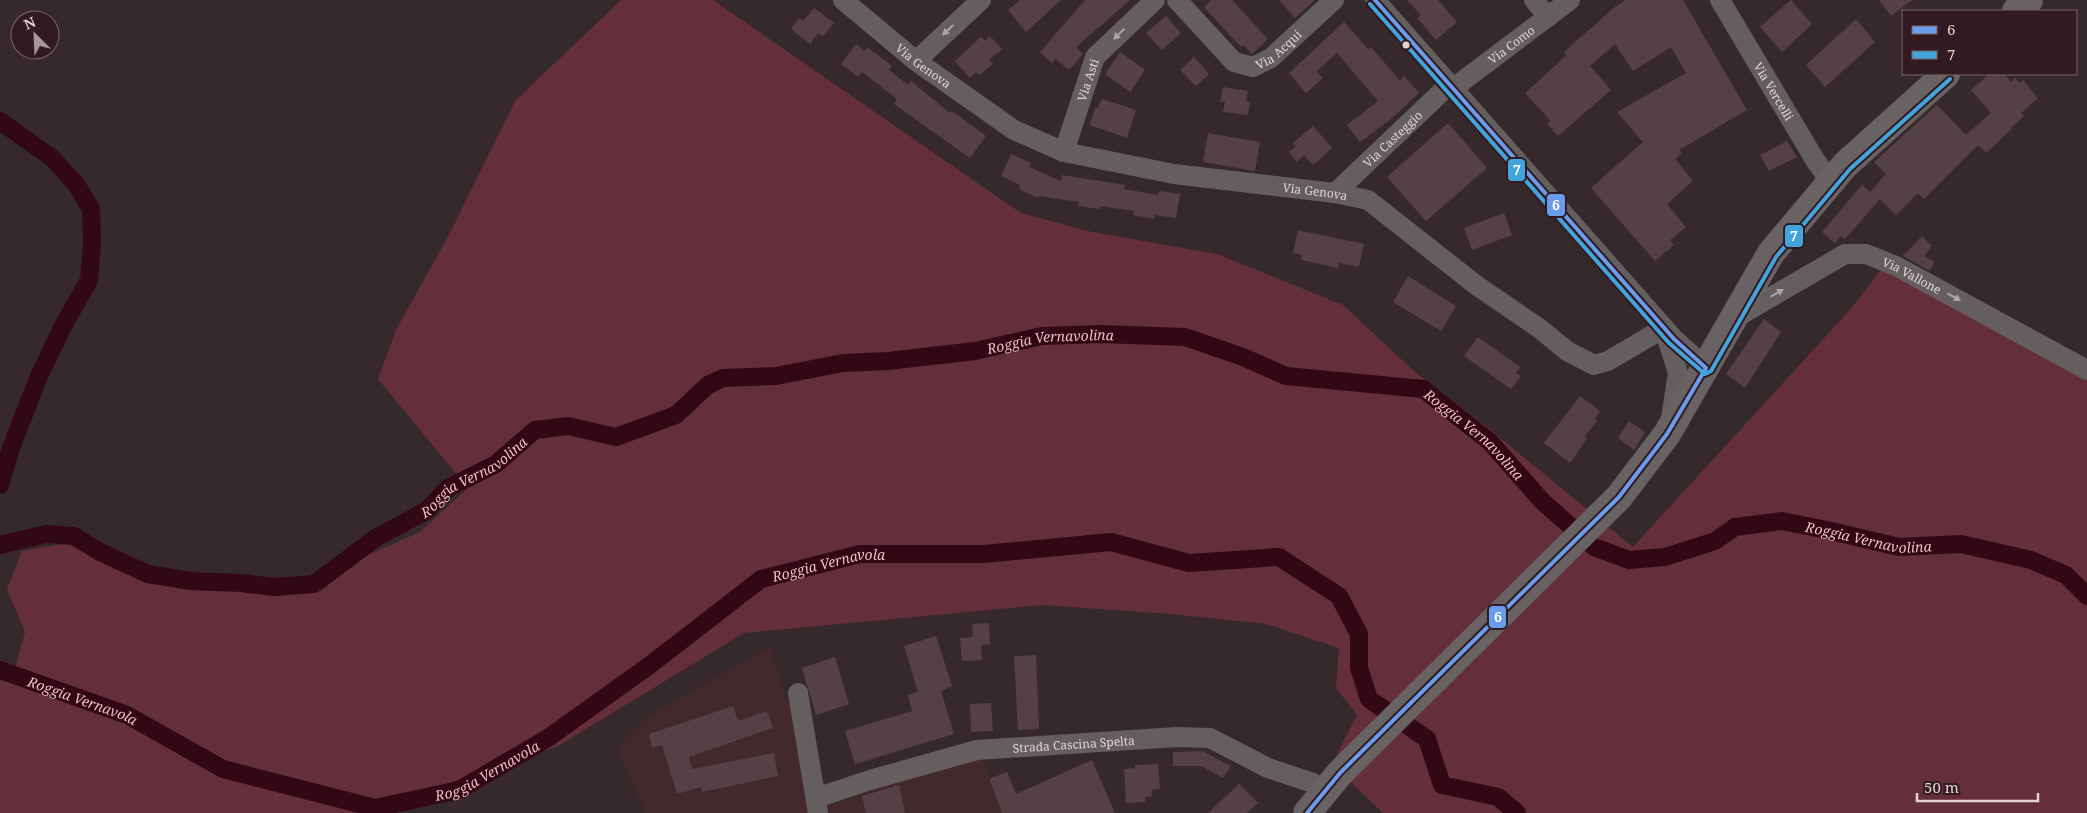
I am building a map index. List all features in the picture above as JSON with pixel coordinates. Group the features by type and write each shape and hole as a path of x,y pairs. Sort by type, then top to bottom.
{"street":[{"name":"Via Genova","path":"843,0 916,61 1014,130 1064,152 1174,174 1335,193 1368,200 1476,285 1539,328 1567,351 1594,365 1608,361 1664,328"},
{"path":"916,61 981,0"},
{"name":"Via Asti","path":"1064,152 1095,57 1155,0"},
{"name":"Via Acqui","path":"1177,0 1234,62 1253,67 1271,58 1334,0"},
{"path":"1374,0 1664,328 1706,368"},
{"path":"1534,0 1548,17"},
{"name":"Via Como","path":"1451,87 1570,0"},
{"name":"Via Vercelli","path":"1720,0 1815,160 1831,182"},
{"path":"2017,10 2029,0"},
{"path":"1315,804 1332,781 1619,497 1667,434 1771,253 1845,165 1945,75"},
{"name":"Via Casteggio","path":"1335,193 1451,87"},
{"name":"Via Vallone","path":"1735,318 1845,254 1866,254 1896,266 2087,370"},
{"path":"1664,328 1678,373 1675,404 1667,434"},
{"name":"Strada Cascina Spelta","path":"798,693 817,806 870,780 977,750 1177,738 1210,738 1268,768 1313,783 1315,804"}],"shaded area":[{"path":"621,0 713,0 1021,213 1092,232 1217,254 1343,305 1416,373 1488,428 1633,547 1848,312 1885,265 2087,377 2087,813 1383,813 1332,764 1357,715 1336,688 1339,648 1266,624 1171,614 1042,605 744,633 558,746 359,813 0,813 0,678 13,676 25,632 7,589 22,551 91,539 178,577 312,580 420,532 468,488 378,379 396,330 450,233 515,101"},
{"path":"771,646 787,703 806,698 828,805 971,758 983,758 1003,813 645,813 617,748 648,716"}],"building":[{"path":"1020,0 1061,0 1026,32 1008,10"},
{"path":"1085,0 1130,0 1076,47 1083,54 1069,70 1055,58 1052,63 1040,52"},
{"path":"1211,0 1232,0 1268,39 1252,54 1243,45 1241,47 1204,7"},
{"path":"1279,0 1315,0 1295,18"},
{"path":"1407,0 1438,0 1457,22 1436,40 1417,18 1421,15"},
{"path":"1626,0 1683,0 1747,110 1679,150 1682,153 1675,159 1693,181 1667,204 1686,227 1670,240 1674,245 1655,261 1591,188 1643,142 1617,112 1686,73 1671,47 1633,71 1615,44 1590,66 1611,90 1558,136 1547,124 1551,121 1525,93 1567,55 1564,52 1616,6"},
{"path":"1791,0 1812,24 1782,52 1760,27"},
{"path":"1879,0 1912,0 1891,16"},
{"path":"814,8 834,23 823,36 818,33 810,44 791,29 799,18 803,21"},
{"path":"1166,16 1181,33 1162,50 1146,33"},
{"path":"1856,19 1875,42 1825,87 1806,65"},
{"path":"1344,22 1368,49 1371,47 1400,81 1404,76 1419,93 1391,119 1360,142 1347,125 1378,101 1337,53 1317,71 1323,78 1306,93 1289,73"},
{"path":"990,36 1002,49 989,60 993,64 979,75 976,72 970,78 955,61 981,37 985,41"},
{"path":"856,44 865,51 867,47 892,66 889,70 908,85 911,81 950,113 952,111 986,136 970,158 894,104 897,99 862,72 858,77 841,64"},
{"path":"1120,52 1145,70 1130,92 1105,74"},
{"path":"1194,57 1209,74 1196,86 1180,70"},
{"path":"1988,75 2005,75 2011,82 2015,78 2020,83 2023,80 2038,98 2021,113 2024,116 2012,129 1986,153 1978,145 1924,199 1918,193 1896,215 1880,199 1845,239 1841,236 1835,243 1822,232 1862,185 1870,192 1886,174 1874,162 1937,105 1966,135 1991,113 1971,90"},
{"path":"1223,87 1248,91 1246,101 1250,102 1248,115 1223,112 1225,102 1220,102"},
{"path":"1102,99 1136,110 1127,138 1090,125 1095,108 1098,108"},
{"path":"1448,123 1487,168 1426,221 1387,177"},
{"path":"1313,126 1332,148 1313,165 1304,155 1297,162 1289,152 1296,146 1293,143"},
{"path":"1208,133 1260,142 1255,171 1203,162"},
{"path":"1787,141 1797,157 1769,171 1760,155"},
{"path":"1011,154 1031,163 1029,167 1061,181 1062,175 1125,185 1124,189 1158,195 1159,191 1180,194 1176,218 1155,215 1155,219 1133,215 1134,211 1100,206 1099,209 1078,206 1079,202 1039,196 1038,198 1019,189 1020,185 1001,176"},
{"path":"1504,213 1512,235 1472,250 1464,228"},
{"path":"1298,230 1364,244 1359,267 1339,263 1338,268 1301,260 1302,255 1293,253"},
{"path":"1922,236 1932,246 1924,256 1934,262 1930,271 1903,256"},
{"path":"1408,276 1456,306 1441,331 1393,302"},
{"path":"1764,319 1781,332 1745,388 1726,374"},
{"path":"1478,337 1520,367 1516,373 1521,376 1511,389 1464,356"},
{"path":"1580,396 1600,411 1595,418 1597,421 1585,436 1587,438 1570,463 1544,443"},
{"path":"1629,421 1645,432 1634,450 1618,438"},
{"path":"989,623 990,644 981,645 982,660 962,661 960,638 973,637 972,624"},
{"path":"936,636 952,686 941,691 954,734 855,764 845,731 912,711 908,695 918,692 904,646"},
{"path":"1036,655 1039,729 1018,730 1014,656"},
{"path":"835,657 849,704 816,715 802,668"},
{"path":"991,703 993,731 971,732 970,704"},
{"path":"733,706 738,721 767,711 773,728 689,757 692,769 774,753 778,776 702,792 701,787 677,794 662,745 652,748 649,734"},
{"path":"1202,751 1231,766 1223,778 1201,766 1173,766 1173,752"},
{"path":"1092,760 1115,813 1002,813 989,779 1007,772 1016,794"},
{"path":"1158,764 1160,789 1152,790 1152,796 1145,797 1145,802 1126,803 1124,769 1135,768 1135,765"},
{"path":"1239,784 1258,803 1247,813 1208,813"},
{"path":"899,785 905,813 866,813 862,796"}],"waterway":[{"path":"0,121 52,158 76,184 91,209 92,243 89,280 62,328 39,376 11,448 0,485"},
{"name":"Roggia Vernavolina","path":"0,545 46,534 74,536 100,552 148,574 191,581 241,583 274,587 314,584 377,537 426,511 448,488 496,464 535,430 568,426 616,437 676,415 708,385 723,378 776,376 843,363 888,361 975,351 1042,336 1101,334 1185,337 1243,357 1286,376 1423,389 1490,442 1542,501 1594,547 1629,560 1665,557 1715,541 1735,527 1782,521 1899,547 1961,544 2031,560 2066,575 2087,596"},
{"name":"Roggia Vernavola","path":"0,670 127,715 223,769 375,808 459,790 548,738 650,665 761,579 860,554 984,554 1111,542 1189,563 1279,557 1339,596 1359,634 1359,668 1369,699 1427,739 1442,785 1498,797 1517,813"}],"transit line":[{"name":"6","path":"1307,813 1340,773 1619,497 1667,434 1706,368 1674,339 1375,0"},
{"name":"7","path":"1370,4 1669,343 1705,374 1711,371 1776,257 1850,169 1950,79"}]}
